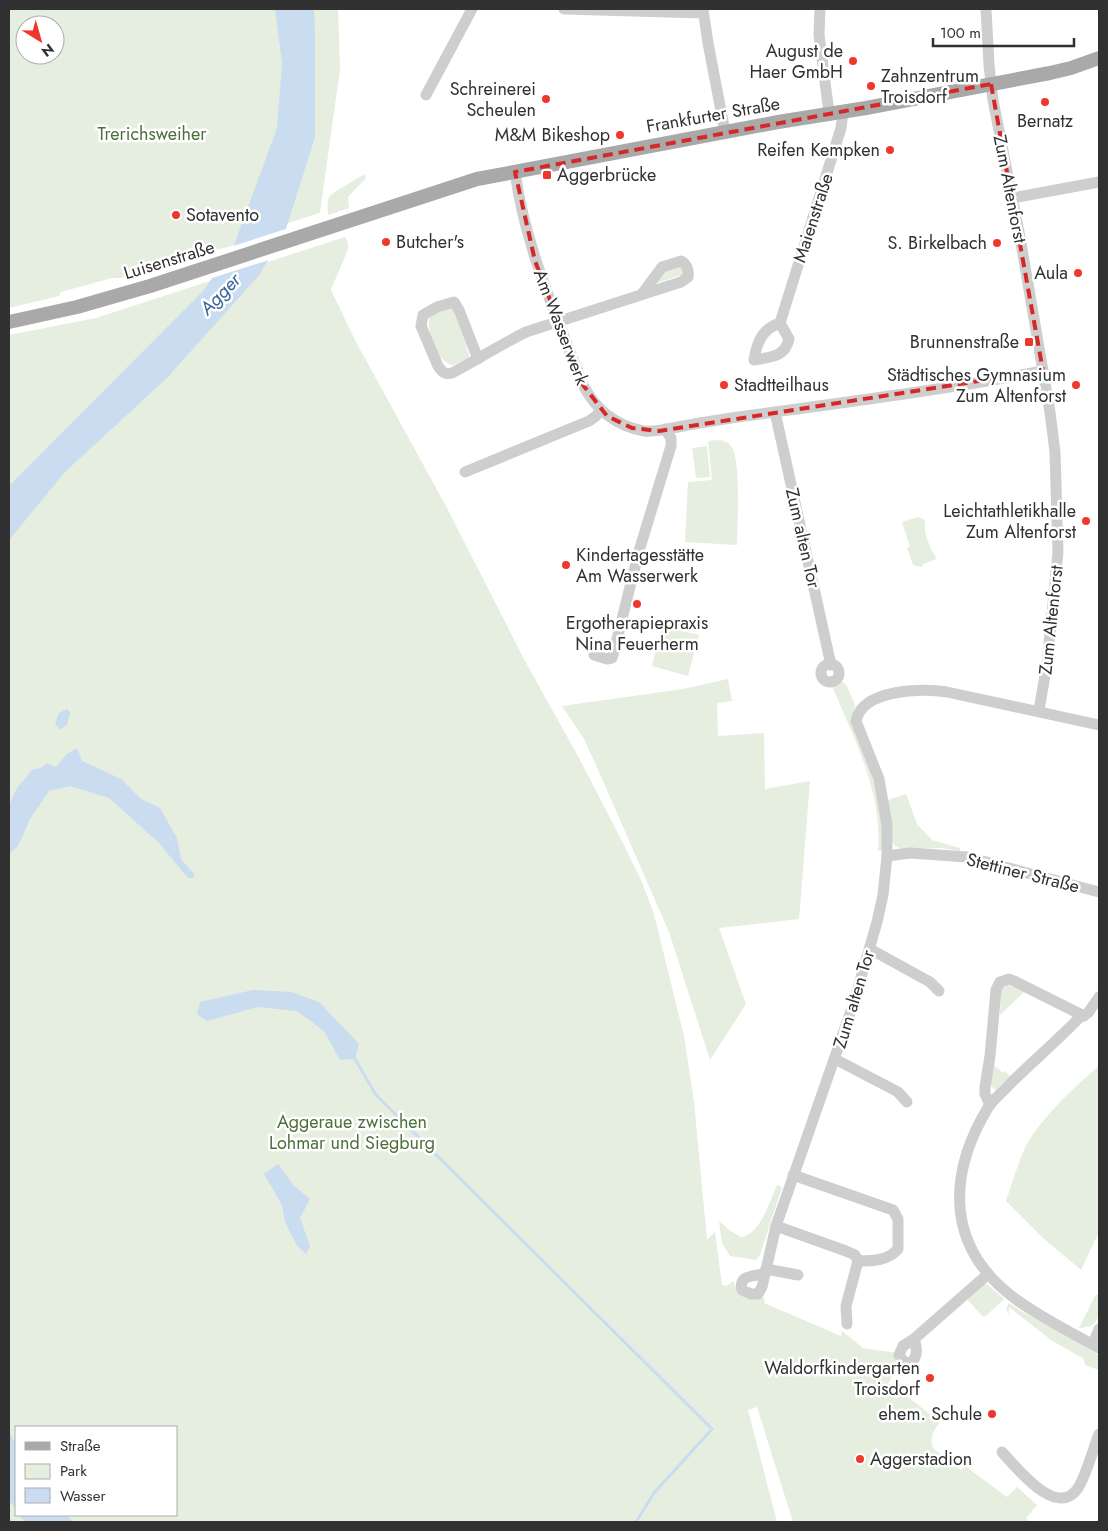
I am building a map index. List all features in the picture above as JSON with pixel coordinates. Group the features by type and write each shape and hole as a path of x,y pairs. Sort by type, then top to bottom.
{"main road":[{"name":"Frankfurter Straße","path":"338,225 458,185 515,172 1057,72 1099,58"},
{"name":"Luisenstraße","path":"9,322 77,307 338,225"}],"street":[{"path":"426,95 472,9"},
{"path":"564,9 703,11 725,132"},
{"name":"Maienstraße","path":"780,323 841,128 826,84 820,35 820,9"},
{"name":"Zum Altenforst","path":"986,9 991,84 1043,371 1055,452 1058,552 1047,664 1038,710"},
{"name":"Am Wasserwerk","path":"515,172 528,238 535,261 583,385 591,399 601,410 613,420 645,431 775,412"},
{"path":"1012,198 1099,182"},
{"path":"478,359 457,304 454,302 437,307 423,315 421,326 441,371 452,374 526,332 642,294"},
{"path":"775,412 857,401 1043,371"},
{"path":"465,472 589,421 601,410"},
{"name":"Zum alten Tor","path":"775,412 831,664"},
{"path":"594,655 607,660 612,658 613,655 640,551 671,446 671,438 665,429"},
{"name":"Zum alten Tor","path":"798,1275 765,1271 776,1226 835,1059 870,949 883,895 887,856 887,825 881,789 872,760 856,721 858,713 868,702 915,690 944,691 1038,710"},
{"path":"1038,710 1099,724"},
{"name":"Stettiner Straße","path":"887,856 910,853 967,857 1099,892"},
{"path":"870,949 930,982 938,990"},
{"path":"990,1105 985,1094 985,1087 996,990 1000,982 1010,979 1084,1016"},
{"path":"1099,997 1088,1013 1079,1018 990,1105 965,1158 959,1198 961,1219 968,1243 988,1274 1016,1300 1096,1346 1099,1329"},
{"path":"835,1059 898,1092 907,1102"},
{"path":"793,1175 893,1210 898,1219 898,1249 890,1256 882,1259 858,1261"},
{"path":"776,1226 855,1255 858,1261 846,1306 847,1324"},
{"path":"914,1339 988,1274"},
{"path":"1002,1452 1041,1490 1049,1496 1060,1499 1070,1496 1079,1487 1099,1434"}],"highlighted area":[{"path":"991,84 1043,371 659,431 632,428 607,416 583,385 535,261 515,172"}],"green space":[{"name":"Trerichsweiher","path":"9,9 338,9 340,69 320,213 237,239 234,245 120,278 112,278 61,292 59,296 9,308"},
{"path":"364,174 366,178 348,197 349,208 328,215 330,196"},
{"name":"Aggeraue zwischen Lohmar und Siegburg","path":"345,237 348,248 331,290 355,340 448,510 525,661 579,758 623,843 641,880 654,914 684,1036 694,1102 707,1240 715,1232 722,1285 727,1286 733,1281 740,1295 765,1298 764,1303 841,1336 842,1331 863,1348 897,1353 899,1361 888,1384 894,1386 940,1422 932,1438 934,1449 961,1470 965,1466 1007,1497 1017,1487 1037,1505 1026,1518 1030,1522 793,1522 757,1407 748,1410 777,1522 9,1522 9,335 96,318"},
{"path":"677,265 682,268 683,277 681,275 657,283 657,286 655,286 664,269"},
{"path":"452,308 469,355 468,358 453,365 442,359 434,345 429,329 430,316"},
{"path":"708,441 723,441 730,445 734,452 738,508 737,545 685,542 688,482 712,480"},
{"path":"707,446 710,477 696,478 692,448"},
{"path":"918,517 925,520 928,540 937,559 923,564 922,567 913,565 907,548 910,547 902,522"},
{"path":"662,626 699,635 688,676 652,666"},
{"path":"728,679 732,701 717,703 718,736 764,733 765,789 810,781 799,919 719,928 746,1004 710,1060 669,932 584,739 562,706 683,689"},
{"path":"843,682 847,686 855,705 852,718 875,785 882,823 883,850 878,851 876,808 865,766 832,686"},
{"path":"906,794 917,824 932,840 960,848 960,851 941,848 901,849 895,846 892,840 888,800"},
{"path":"1005,984 1024,992 1000,1015 1001,990"},
{"path":"994,1065 1011,1077 996,1090 990,1086"},
{"path":"1099,1066 1099,1232 1081,1270 1043,1238 1006,1201 1021,1156 1030,1139 1057,1105"},
{"path":"777,1185 782,1187 760,1255 756,1260 730,1256 722,1243 719,1221 741,1237 748,1235 764,1216"},
{"path":"987,1284 1004,1299 983,1317 967,1299 982,1285"},
{"path":"1096,1294 1099,1296 1098,1318 1092,1325 1079,1328"},
{"path":"1009,1303 1099,1355 1099,1370 1085,1365 1084,1359 1051,1340 1009,1307 1009,1315 1006,1309"}],"water":[{"name":"Agger","path":"275,9 314,9 315,137 286,229 260,274 167,378 65,472 9,540 9,486 204,290 234,245 277,128 282,63"},
{"path":"67,709 70,713 67,725 60,730 55,723 59,713"},
{"path":"77,748 82,761 121,779 141,799 160,808 177,838 181,859 195,875 193,878 188,878 158,842 109,798 70,786 49,791 30,819 18,846 9,854 9,806 17,788 32,770 41,768 47,763 56,767 67,754"},
{"path":"253,990 291,992 319,1002 359,1044 355,1059 340,1060 324,1031 297,1011 258,1007 207,1021 197,1014 200,1002"},
{"path":"278,1164 294,1186 310,1199 300,1218 310,1246 306,1254 297,1246 285,1222 282,1205 264,1174"},
{"path":"9,1432 15,1442 15,1509 9,1500"},
{"path":"20,1516 68,1516 73,1522 25,1522"}],"pier":[{"path":"289,228 272,259 209,279 230,247"}],"waterway":[{"path":"355,1059 376,1095 712,1429 654,1493 636,1522"}],"place":[{"name":"August de Haer GmbH","path":"853,61"},
{"name":"Zahnzentrum Troisdorf","path":"871,86"},
{"name":"Schreinerei Scheulen","path":"546,99"},
{"name":"Bernatz","path":"1045,102"},
{"name":"M&M Bikeshop","path":"620,135"},
{"name":"Reifen Kempken","path":"890,150"},
{"name":"Aggerbrücke","path":"547,175"},
{"name":"Sotavento","path":"176,215"},
{"name":"Butcher's","path":"386,242"},
{"name":"S. Birkelbach","path":"997,243"},
{"name":"Aula","path":"1078,273"},
{"name":"Brunnenstraße","path":"1029,342"},
{"name":"Stadtteilhaus","path":"724,385"},
{"name":"Städtisches Gymnasium Zum Altenforst","path":"1076,385"},
{"name":"Leichtathletikhalle Zum Altenforst","path":"1086,521"},
{"name":"Kindertagesstätte Am Wasserwerk","path":"566,565"},
{"name":"Ergotherapiepraxis Nina Feuerherm","path":"637,604"},
{"name":"Waldorfkindergarten Troisdorf","path":"930,1378"},
{"name":"ehem. Schule","path":"992,1414"},
{"name":"Aggerstadion","path":"860,1459"}]}
